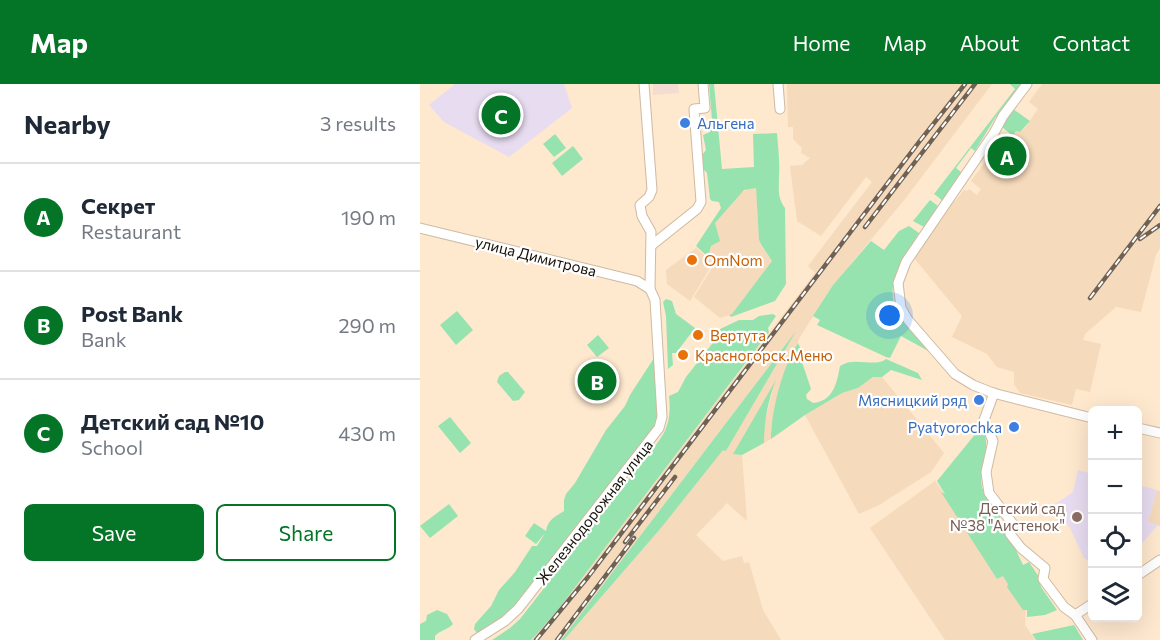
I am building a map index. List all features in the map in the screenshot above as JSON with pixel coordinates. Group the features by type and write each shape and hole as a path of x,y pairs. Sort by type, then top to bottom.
{"street":[{"name":"Железнодорожная улица","path":"475,640 505,621 522,604 659,428 662,417 656,300 650,289 652,245 650,227 640,210 640,205 649,197 652,190 644,84"},
{"path":"652,245 697,209 701,202 694,109 705,108 704,84"},
{"path":"778,84 780,110"},
{"path":"1027,84 1003,116 994,134 906,262 898,283 899,300 903,313 944,362 963,380 994,393 1088,417"},
{"name":"улица Димитрова","path":"420,228 628,279 643,283 650,289"},
{"path":"628,279 642,274 651,266"},
{"path":"994,393 984,420 993,441 986,472 989,492 1013,524 1010,534 1021,548 1046,568 1043,579 1064,607 1075,615 1092,640"},
{"path":"1142,429 1160,433"},
{"path":"1142,572 1160,560"},
{"path":"1075,615 1088,607"}],"shaded area":[{"path":"455,84 564,84 572,108 509,157 444,122 429,105"},
{"path":"653,84 678,84 679,93 653,95"},
{"path":"787,84 992,84 905,199 833,285 800,337 782,379 771,428 771,439 764,443 764,425 774,385 733,454 742,455 747,521 727,503 696,535 723,561 742,556 744,563 749,562 763,610 781,640 564,640 661,528 723,449 726,451 792,336 561,640 531,640 557,611 815,273 808,266 872,182 866,177 821,236 797,221 790,166 802,165 810,158 801,153 802,148 793,139 793,127 788,127"},
{"path":"1042,84 1160,84 1160,248 1156,255 1141,312 1116,307 1085,334 1083,340 1101,344 1090,392 1076,389 1072,405 1020,393 1014,384 1014,372 997,367 987,354 952,337 962,316 914,258 951,202 955,201 964,190 969,189 977,195 981,189 971,181 1004,137 1009,141 1017,131 1024,129 1038,109 1029,102"},
{"path":"756,188 759,240 772,261 732,314 720,318 694,297 715,263 708,257 715,223 740,193"},
{"path":"696,248 713,263 690,301 667,284 666,270"},
{"path":"873,377 882,377 944,453 931,472 879,505 859,514 805,415 842,393 858,388"},
{"name":"Детский сад №38 \"Аистенок\"","path":"1078,470 1088,473 1088,560 1084,558 1070,528 1054,505 1073,492"},
{"path":"935,481 1026,604 1025,625 1035,640 945,640 870,528"},
{"path":"1142,486 1157,490 1148,522 1158,525 1142,543"},
{"path":"1157,490 1160,491 1160,526 1148,522"}],"green space":[{"path":"709,84 714,84 722,169 754,167 753,134 777,133 779,193 785,208 786,284 775,301 731,317 729,315 772,261 759,240 756,188 744,190 715,223 720,241 711,246 708,257 696,246 721,208 719,202 710,199 707,173 702,168 702,155 706,150 703,135 710,132 712,120"},
{"path":"1010,84 1021,84 995,118 975,151 971,148 956,168 961,172 943,201 934,194 1015,89"},
{"path":"1013,109 1030,121 1013,136 1002,127"},
{"path":"555,134 566,148 554,157 543,144"},
{"path":"573,146 583,159 562,176 552,163"},
{"path":"930,200 938,206 924,227 913,221"},
{"path":"909,226 919,233 897,272 893,293 894,304 906,324 932,353 901,336 890,358 817,325 820,320 813,316 833,285 871,241 884,250 899,231"},
{"path":"666,299 672,301 676,314 695,328 676,353 672,353 673,365 668,369 666,316 663,302"},
{"path":"457,311 473,330 456,345 440,325"},
{"path":"773,314 776,316 768,328 769,332 557,611 531,640 492,640 520,619 658,442 665,431 668,420 669,396 678,392 686,377 719,335 716,331 739,320 753,320 759,316"},
{"path":"796,331 726,451 723,450 661,528 564,640 561,640"},
{"path":"598,335 609,348 597,357 587,345"},
{"path":"798,343 804,356 801,359 811,389 806,395 807,399 813,403 826,399 830,395 836,384 840,366 846,363 877,362 886,359 918,373 922,380 891,370 882,377 873,377 858,388 842,393 805,415 771,439 779,389 787,363"},
{"path":"654,358 658,415 655,427 518,603 504,617 477,633 474,629 475,624 491,606 499,590 515,572 532,546 537,546 545,533 536,544 525,536 534,523 546,531 550,521 564,511 566,494"},
{"path":"508,372 525,392 519,400 513,401 497,382 499,376"},
{"path":"776,380 767,411 764,443 742,455 733,454"},
{"path":"450,417 471,443 460,453 438,426"},
{"path":"981,427 986,444 981,478 982,487 987,498 1001,513 999,521 1006,529 1023,565 1029,562 1039,577 1041,587 1057,610 1045,615 1027,617 1027,610 1023,610 1007,587 1008,584 1003,576 997,579 941,492 945,494 937,481"},
{"path":"449,504 458,516 430,538 420,526"},
{"path":"437,610 447,614 453,624 437,634 435,640 420,640 420,624 426,621 427,615"},
{"path":"1074,625 1083,640 1036,640 1032,634"}],"railway":[{"path":"536,640 588,577 965,84"},
{"path":"865,227 975,84"},
{"path":"1090,298 1160,206"},
{"path":"1140,239 1160,225"},
{"path":"625,542 675,477"},
{"path":"557,640 634,538"}],"place":[{"name":"Детский сад №10","path":"501,115"},
{"name":"Альгена","path":"685,123"},
{"name":"Секрет","path":"1007,156"},
{"name":"OmNom","path":"692,260"},
{"name":"Вертута","path":"698,335"},
{"name":"Красногорск.Меню","path":"683,355"},
{"name":"Post Bank","path":"597,381"},
{"name":"Мясницкий ряд","path":"979,400"},
{"name":"Pyatyorochka","path":"1014,427"},
{"name":"Детский сад №38 \"Аистенок\"","path":"1077,517"}]}
